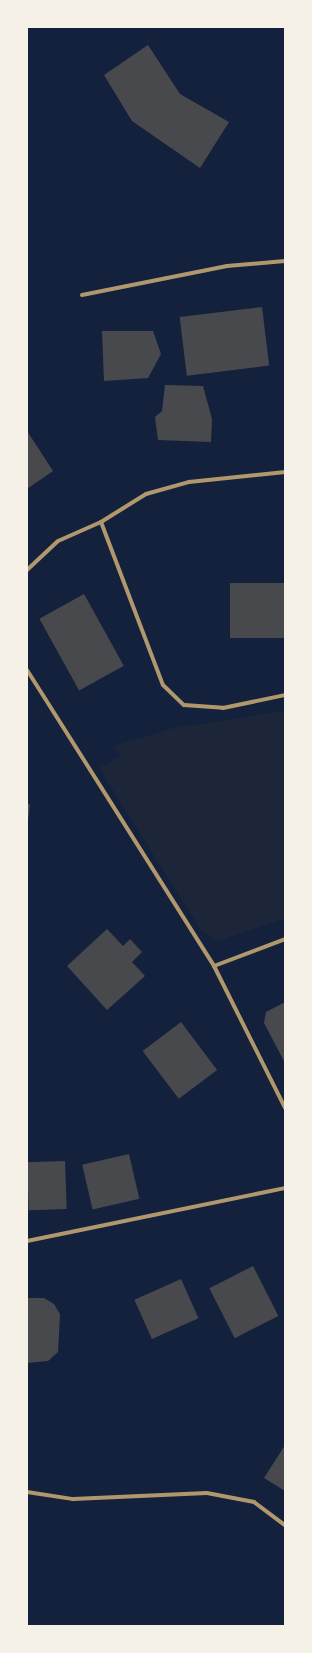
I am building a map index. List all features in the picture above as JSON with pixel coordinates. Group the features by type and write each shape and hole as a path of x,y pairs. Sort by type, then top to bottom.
{"street":[{"path":"82,295 227,266 285,261"},
{"path":"27,570 58,541 101,522 146,494 189,482 285,472"},
{"path":"101,522 162,685 184,705 223,708 285,695"},
{"path":"27,670 214,966 285,1108"},
{"path":"214,966 285,939"},
{"path":"27,1241 285,1188"},
{"path":"27,1492 73,1498 207,1493 254,1502 285,1525"}],"shaded area":[{"path":"285,711 285,918 218,941 201,930 99,768 120,756 114,746 174,728"}],"building":[{"path":"148,45 180,94 229,122 200,168 132,121 104,75"},
{"path":"262,307 269,366 187,376 180,317"},
{"path":"102,331 153,331 161,354 148,378 104,381"},
{"path":"165,385 203,386 212,419 211,442 158,440 155,417 162,411"},
{"path":"27,431 53,471 27,489"},
{"path":"230,583 285,583 285,638 230,638"},
{"path":"84,594 124,666 79,690 39,619"},
{"path":"27,802 30,805 27,829"},
{"path":"107,929 123,946 130,939 142,952 132,962 145,976 107,1010 67,966"},
{"path":"285,1002 285,1063 264,1023 266,1012"},
{"path":"181,1022 217,1070 179,1099 143,1051"},
{"path":"129,1154 139,1199 93,1210 82,1165"},
{"path":"65,1161 67,1209 29,1210 27,1162"},
{"path":"253,1266 278,1316 235,1338 209,1288"},
{"path":"181,1279 198,1318 152,1339 134,1300"},
{"path":"27,1298 44,1298 54,1304 60,1314 58,1352 48,1361 27,1363"},
{"path":"285,1445 285,1491 264,1478"}]}
